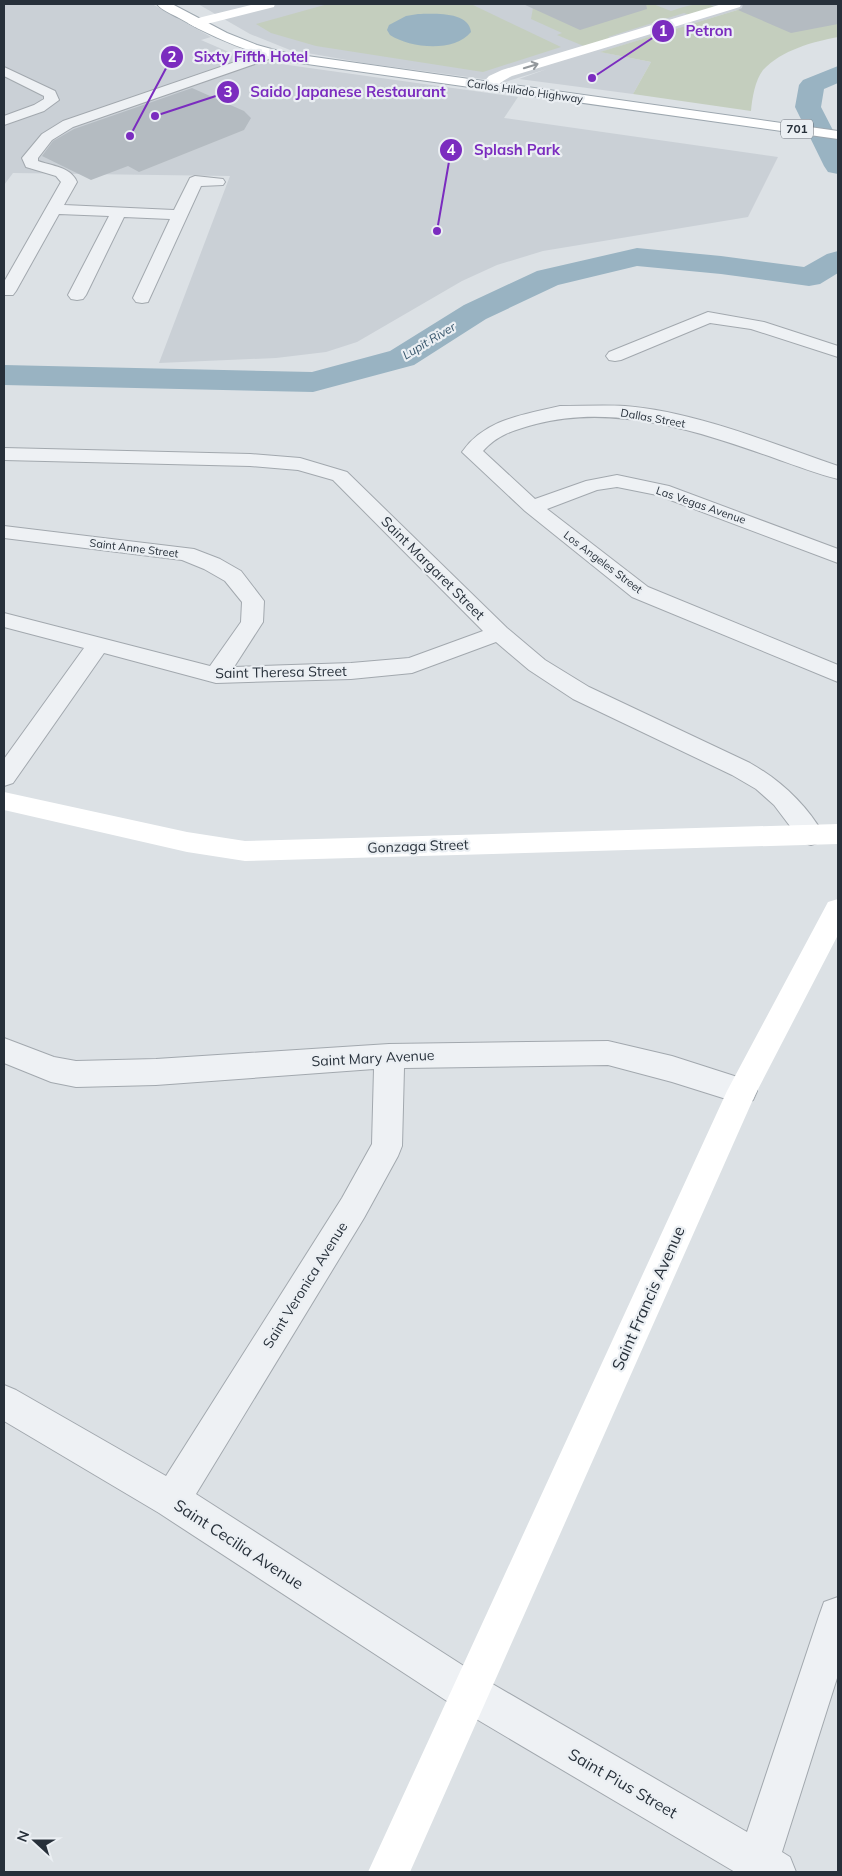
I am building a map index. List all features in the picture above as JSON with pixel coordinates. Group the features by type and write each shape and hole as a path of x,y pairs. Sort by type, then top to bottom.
{"street":[{"name":"Carlos Hilado Highway","path":"162,4 195,23 241,45 270,54 838,135"},
{"path":"195,23 269,4"},
{"path":"487,86 494,79 507,73 735,4"},
{"path":"7,291 69,182 67,176 61,173 31,164 30,158 52,132 68,124 270,54"},
{"path":"4,71 50,94 52,100 40,108 4,121"},
{"path":"142,298 195,181 217,182"},
{"path":"54,209 180,215"},
{"path":"77,295 120,212"},
{"path":"615,356 708,317 722,318 759,327 838,352"},
{"name":"Dallas Street","path":"472,452 484,438 500,428 552,414 560,412 626,412 678,421 730,436 838,473"},
{"name":"Los Angeles Street","path":"472,452 532,507 640,592 838,674"},
{"name":"Saint Margaret Street","path":"4,454 250,460 300,464 340,476 499,633 537,665 581,693 741,769 765,783 783,799 811,835"},
{"name":"Las Vegas Avenue","path":"532,507 593,485 617,481 662,490 838,556"},
{"name":"Saint Anne Street","path":"4,532 186,554 212,564 233,576 253,602 252,622 216,675"},
{"name":"Saint Theresa Street","path":"4,620 216,675 351,671 412,665 499,633"},
{"path":"4,777 98,645"},
{"name":"Gonzaga Street","path":"4,801 187,842 245,850 838,834"},
{"name":"Saint Francis Avenue","path":"389,1872 742,1091 838,909"},
{"name":"Saint Mary Avenue","path":"4,1050 50,1068 76,1074 156,1072 389,1056 608,1053 672,1069 742,1091"},
{"name":"Saint Veronica Avenue","path":"172,1500 353,1208 387,1146 389,1056"},
{"name":"Saint Cecilia Avenue","path":"4,1402 172,1500 470,1693"},
{"path":"766,1867 838,1616"},
{"name":"Saint Pius Street","path":"470,1693 766,1867"}],"shaded area":[{"path":"4,4 152,4 211,37 201,40 245,59 518,97 504,118 778,157 748,217 543,251 497,265 462,281 357,342 326,352 276,358 159,363 230,176 13,173 4,185"},
{"path":"198,4 757,4 601,52 651,62 633,94 519,79 547,69 505,82 364,63 290,50 250,34"}],"green space":[{"path":"328,4 471,4 561,47 483,72 316,46 271,33 256,24"},
{"path":"573,4 653,4 671,11 699,4 714,7 689,15 684,13 608,37 612,39 586,47 557,35 562,33 531,19 533,8 609,20"},
{"path":"757,4 838,4 838,37 798,48 771,63 763,70 758,79 751,111 633,94 651,62 600,52"}],"water":[{"path":"441,14 457,17 469,25 471,32 463,39 443,46 409,43 390,35 387,30 389,25 406,16"}],"building":[{"path":"523,4 646,4 647,9 580,30"},
{"path":"743,4 838,4 838,24 791,33 738,10 742,8"},
{"path":"192,88 244,111 251,118 244,130 139,172 128,166 91,180 42,156 53,141 74,129"}],"waterway":[{"name":"Lupit River","path":"838,74 812,85 808,107 838,166"},
{"name":"Lupit River","path":"4,375 313,382 402,358 475,312 548,278 637,257 721,265 809,277 838,260"}],"place":[{"name":"Petron","path":"592,78"},
{"name":"Saido Japanese Restaurant","path":"155,116"},
{"name":"Sixty Fifth Hotel","path":"130,136"},
{"name":"Splash Park","path":"437,231"}]}
